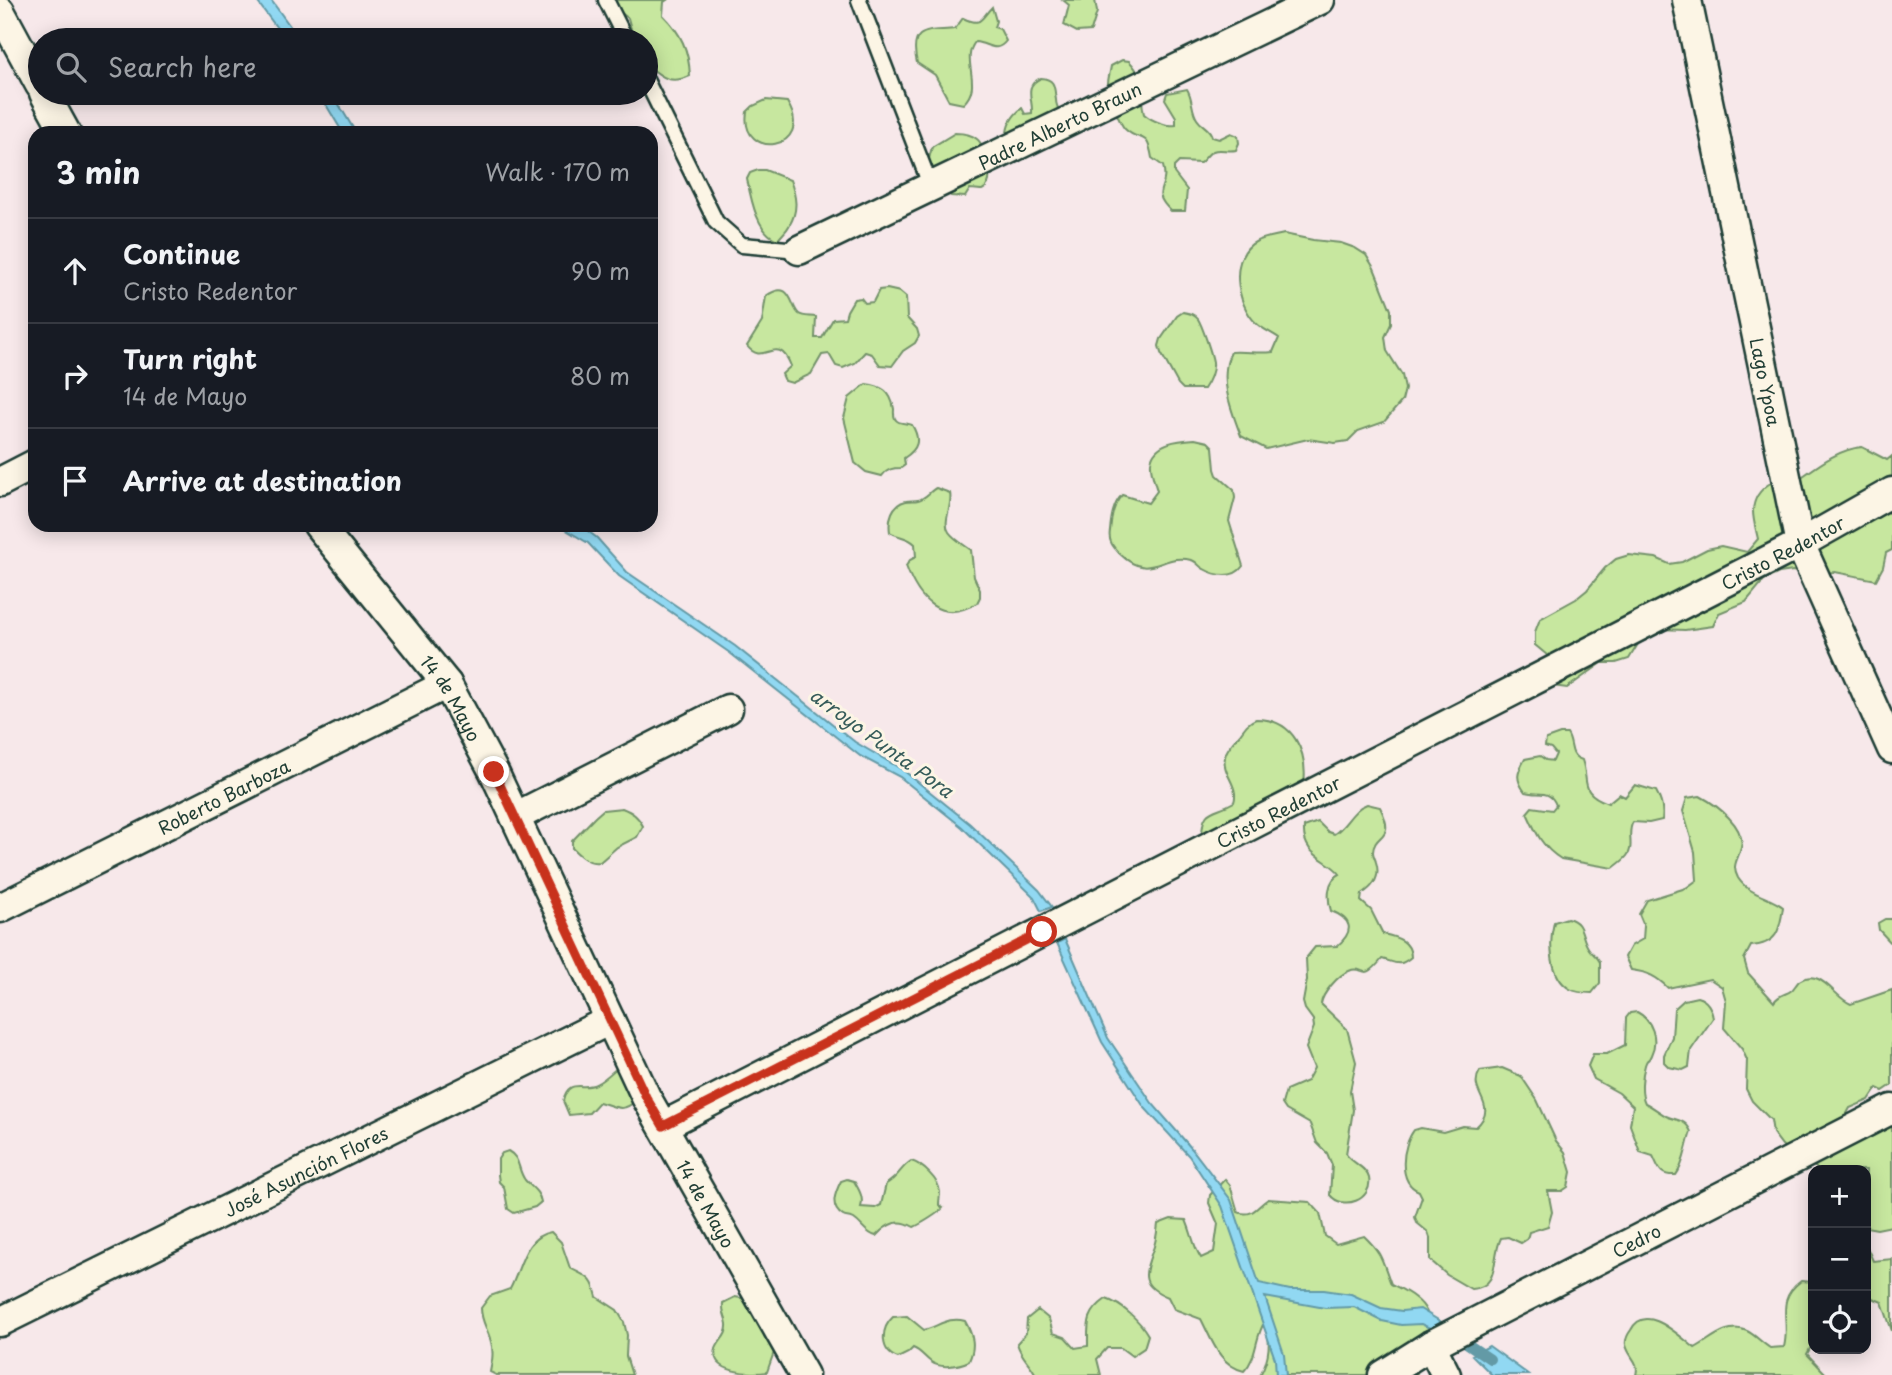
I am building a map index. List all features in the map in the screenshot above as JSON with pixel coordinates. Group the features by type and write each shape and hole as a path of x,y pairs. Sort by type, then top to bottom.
{"street":[{"name":"Lago Ypoa","path":"1687,0 1800,544 1892,749"},
{"name":"Padre Alberto Braun","path":"799,250 1307,3"},
{"path":"4,28 28,66"},
{"path":"51,105 62,126"},
{"path":"0,482 28,468"},
{"name":"Cristo Redentor","path":"663,1126 1800,544 1892,492"},
{"name":"14 de Mayo","path":"324,532 447,684 494,772 646,1097 804,1375"},
{"name":"Roberto Barboza","path":"0,908 447,684"},
{"path":"515,817 727,709"},
{"name":"José Asunción Flores","path":"0,1322 610,1020"},
{"name":"Cedro","path":"1383,1375 1445,1338 1892,1110"},
{"path":"1445,1338 1446,1375"}],"lane":[{"path":"606,0 620,28"},
{"path":"859,0 931,187"},
{"path":"658,104 716,222 742,245 799,250"}],"green space":[{"path":"614,0 667,0 664,2 663,15 683,42 690,76 671,80 658,74 658,28 631,28 628,18 616,9"},
{"path":"1063,0 1095,0 1097,12 1091,31 1077,32 1064,25 1069,5"},
{"path":"992,7 996,21 994,27 1000,29 1006,41 999,47 975,42 970,57 972,89 969,97 963,104 949,101 935,75 917,63 916,42 919,36 930,31 955,29 963,18 977,22"},
{"path":"1122,60 1129,61 1138,73 1144,114 1147,116 1163,124 1176,125 1176,117 1165,99 1167,93 1187,89 1195,115 1212,137 1219,139 1231,133 1238,136 1236,150 1216,150 1200,163 1179,162 1174,167 1174,173 1187,190 1185,211 1171,211 1164,204 1160,193 1164,180 1163,166 1152,158 1148,143 1125,129 1118,116 1108,83 1111,66"},
{"path":"1041,78 1049,80 1053,85 1063,118 1007,138 1009,125 1018,111 1022,108 1025,114 1032,113 1032,85"},
{"path":"766,100 787,102 794,118 792,131 785,139 775,144 754,138 748,128 747,112"},
{"path":"955,133 967,134 977,139 984,149 988,165 989,180 986,186 982,190 970,189 965,197 951,196 925,174 932,147"},
{"path":"758,170 790,180 794,192 796,203 792,220 778,240 760,223 753,205 747,179 750,173"},
{"path":"1284,234 1341,243 1366,255 1391,310 1391,324 1385,337 1387,351 1402,375 1405,389 1402,401 1384,422 1358,431 1348,441 1335,443 1308,439 1266,449 1241,436 1230,405 1226,372 1231,352 1273,352 1279,338 1261,327 1249,315 1238,280 1242,257 1257,241"},
{"path":"879,290 900,292 906,297 907,318 917,329 919,336 892,366 880,365 872,354 865,352 855,363 843,368 836,366 829,354 822,355 811,374 792,383 785,381 782,374 791,366 781,351 759,353 753,352 747,346 762,322 766,296 775,291 785,292 799,314 816,317 815,338 822,338 833,319 845,318 854,299 861,298 865,303 873,302"},
{"path":"1183,312 1198,319 1212,358 1212,373 1204,389 1183,389 1159,346 1177,316"},
{"path":"866,384 877,386 888,394 893,403 895,419 912,425 917,435 915,448 904,458 905,465 888,470 882,476 866,472 855,463 844,418 849,398"},
{"path":"1195,439 1208,442 1213,447 1217,475 1234,490 1235,498 1229,521 1243,566 1230,575 1214,573 1193,561 1181,559 1148,567 1140,566 1120,554 1110,541 1113,512 1122,495 1148,503 1157,491 1151,462 1157,450 1168,443"},
{"path":"1862,447 1887,460 1892,456 1892,550 1886,553 1876,580 1835,572 1805,575 1793,571 1779,573 1764,580 1746,602 1719,613 1713,626 1685,630 1657,629 1644,634 1629,659 1602,663 1567,688 1553,686 1541,679 1547,655 1535,645 1535,632 1540,619 1576,599 1616,559 1629,555 1656,558 1669,564 1682,562 1707,549 1721,546 1747,552 1758,539 1753,511 1758,495 1764,488 1778,479 1803,476 1838,454"},
{"path":"936,488 950,493 947,523 949,532 971,550 974,577 980,597 977,603 964,609 941,610 924,598 906,566 916,557 915,544 890,532 890,517 897,505 921,499"},
{"path":"1256,719 1269,720 1280,725 1296,740 1304,761 1304,785 1202,837 1207,815 1234,802 1234,790 1225,767 1226,753 1247,725"},
{"path":"1567,734 1573,753 1582,760 1587,786 1592,795 1608,803 1619,794 1625,797 1635,785 1656,791 1659,798 1662,820 1633,822 1629,852 1624,860 1613,868 1561,859 1544,844 1527,813 1532,807 1552,810 1556,805 1547,795 1525,792 1518,776 1520,768 1525,759 1540,756 1553,761 1556,754 1545,746 1546,739"},
{"path":"1700,796 1722,811 1739,832 1741,848 1735,866 1742,884 1783,907 1776,935 1767,942 1751,946 1744,959 1748,973 1774,1002 1792,990 1799,981 1807,978 1821,980 1851,1004 1892,990 1892,1085 1883,1091 1877,1088 1869,1100 1850,1108 1839,1128 1792,1154 1773,1133 1771,1120 1752,1101 1746,1089 1747,1060 1742,1049 1724,1028 1726,1001 1722,987 1710,979 1668,988 1652,976 1631,970 1625,957 1631,946 1643,939 1644,926 1639,914 1647,900 1686,888 1697,880 1695,852 1683,811 1687,798"},
{"path":"1367,804 1380,807 1385,818 1386,831 1374,846 1377,877 1373,885 1362,894 1361,901 1371,910 1383,934 1406,943 1411,957 1400,963 1382,959 1367,972 1349,971 1327,990 1322,1000 1321,1004 1347,1029 1356,1062 1350,1091 1353,1110 1346,1154 1369,1178 1369,1186 1362,1197 1356,1201 1342,1202 1330,1195 1332,1165 1327,1153 1317,1143 1310,1124 1286,1110 1282,1104 1286,1090 1307,1081 1314,1068 1306,1048 1314,1027 1303,1002 1307,980 1306,958 1315,947 1337,946 1349,930 1347,922 1331,911 1329,901 1330,885 1340,874 1311,851 1304,837 1304,827 1318,822 1334,834 1357,810"},
{"path":"622,808 634,815 643,826 637,837 617,847 600,862 588,861 572,848 572,841 603,810"},
{"path":"1567,918 1577,923 1590,951 1600,962 1600,983 1592,993 1570,989 1554,968 1551,939 1554,922"},
{"path":"1892,919 1892,944 1879,930 1878,923"},
{"path":"1697,997 1708,1005 1713,1018 1691,1050 1689,1067 1683,1070 1669,1067 1664,1062 1664,1055 1672,1037 1674,1009 1684,1000"},
{"path":"1637,1012 1647,1020 1654,1036 1653,1049 1643,1074 1643,1099 1666,1116 1684,1123 1691,1132 1676,1175 1663,1173 1653,1156 1640,1152 1630,1125 1633,1106 1619,1093 1594,1079 1588,1066 1593,1054 1607,1054 1625,1045 1626,1018 1630,1013"},
{"path":"619,1066 637,1100 622,1108 599,1102 589,1113 569,1115 563,1101 569,1089 596,1084"},
{"path":"1502,1068 1521,1076 1537,1100 1556,1141 1565,1152 1571,1172 1568,1187 1562,1191 1548,1191 1552,1212 1548,1226 1529,1232 1527,1239 1521,1243 1508,1237 1501,1238 1491,1277 1487,1283 1471,1289 1447,1275 1430,1260 1428,1232 1417,1223 1415,1217 1422,1197 1407,1180 1405,1154 1414,1130 1421,1128 1443,1132 1463,1126 1476,1127 1485,1112 1477,1086 1480,1071"},
{"path":"1892,1112 1892,1226 1871,1228 1871,1165 1811,1163"},
{"path":"508,1151 517,1160 525,1180 537,1192 541,1202 535,1207 514,1213 508,1209 504,1187 499,1182 498,1175 498,1159 502,1153"},
{"path":"911,1161 929,1173 939,1187 939,1205 943,1208 930,1218 914,1227 894,1223 876,1236 854,1219 843,1216 836,1208 834,1200 837,1190 841,1181 847,1179 854,1181 859,1191 861,1207 875,1208 881,1205 886,1184"},
{"path":"1225,1179 1230,1185 1238,1212 1251,1212 1268,1199 1310,1202 1320,1213 1325,1236 1336,1244 1364,1236 1370,1242 1381,1258 1391,1284 1415,1298 1428,1315 1428,1345 1416,1375 1260,1375 1268,1349 1265,1321 1252,1359 1244,1371 1235,1368 1222,1357 1201,1319 1174,1309 1168,1297 1153,1289 1146,1274 1158,1224 1171,1219 1186,1220 1201,1258 1214,1252 1218,1224 1209,1203 1210,1195"},
{"path":"551,1232 561,1242 570,1268 588,1278 597,1297 617,1310 624,1322 627,1335 626,1356 632,1375 496,1375 490,1372 492,1346 481,1308 490,1296 510,1289 529,1247 542,1235"},
{"path":"1871,1256 1873,1261 1892,1259 1892,1331 1882,1302 1871,1297"},
{"path":"1801,1281 1808,1282 1807,1354 1827,1375 1636,1375 1637,1366 1627,1349 1626,1341 1637,1322 1645,1319 1663,1324 1695,1348 1719,1333 1732,1329 1747,1331 1770,1348 1784,1347 1786,1303 1793,1288"},
{"path":"735,1297 746,1299 774,1340 774,1352 767,1372 734,1371 725,1368 716,1357 716,1349 727,1328 723,1303"},
{"path":"1106,1299 1124,1309 1145,1330 1148,1335 1144,1348 1132,1356 1121,1348 1107,1348 1097,1359 1101,1375 1036,1375 1017,1343 1026,1333 1027,1319 1038,1310 1049,1319 1053,1333 1065,1337 1075,1348 1088,1346 1088,1325 1092,1314"},
{"path":"907,1316 924,1330 949,1321 965,1321 973,1341 969,1361 940,1366 913,1348 898,1358 892,1355 885,1346 886,1328 893,1317"}],"water":[{"path":"256,0 271,0 291,28 277,28"},
{"path":"326,105 339,105 352,126 339,126"},
{"path":"570,532 589,532 627,572 735,646 855,742 903,770 970,824 1039,890 1052,907 1041,911 1034,897 962,827 900,777 860,756 730,653 619,576 588,543"},
{"path":"1065,939 1108,1038 1152,1103 1231,1200 1259,1283 1290,1290 1324,1290 1351,1294 1381,1308 1402,1311 1420,1309 1448,1326 1441,1333 1421,1324 1401,1325 1382,1321 1354,1307 1325,1308 1265,1297 1284,1354 1286,1375 1276,1375 1275,1359 1222,1206 1189,1156 1144,1107 1102,1042 1057,943"},
{"path":"1489,1346 1529,1375 1492,1375 1472,1355"}],"waterway":[{"path":"1456,1336 1490,1359"}],"route":[{"path":"494,772 646,1097 663,1126 1042,932"}],"water label":[{"name":"arroyo Punta Pora","path":"882,742"}]}
